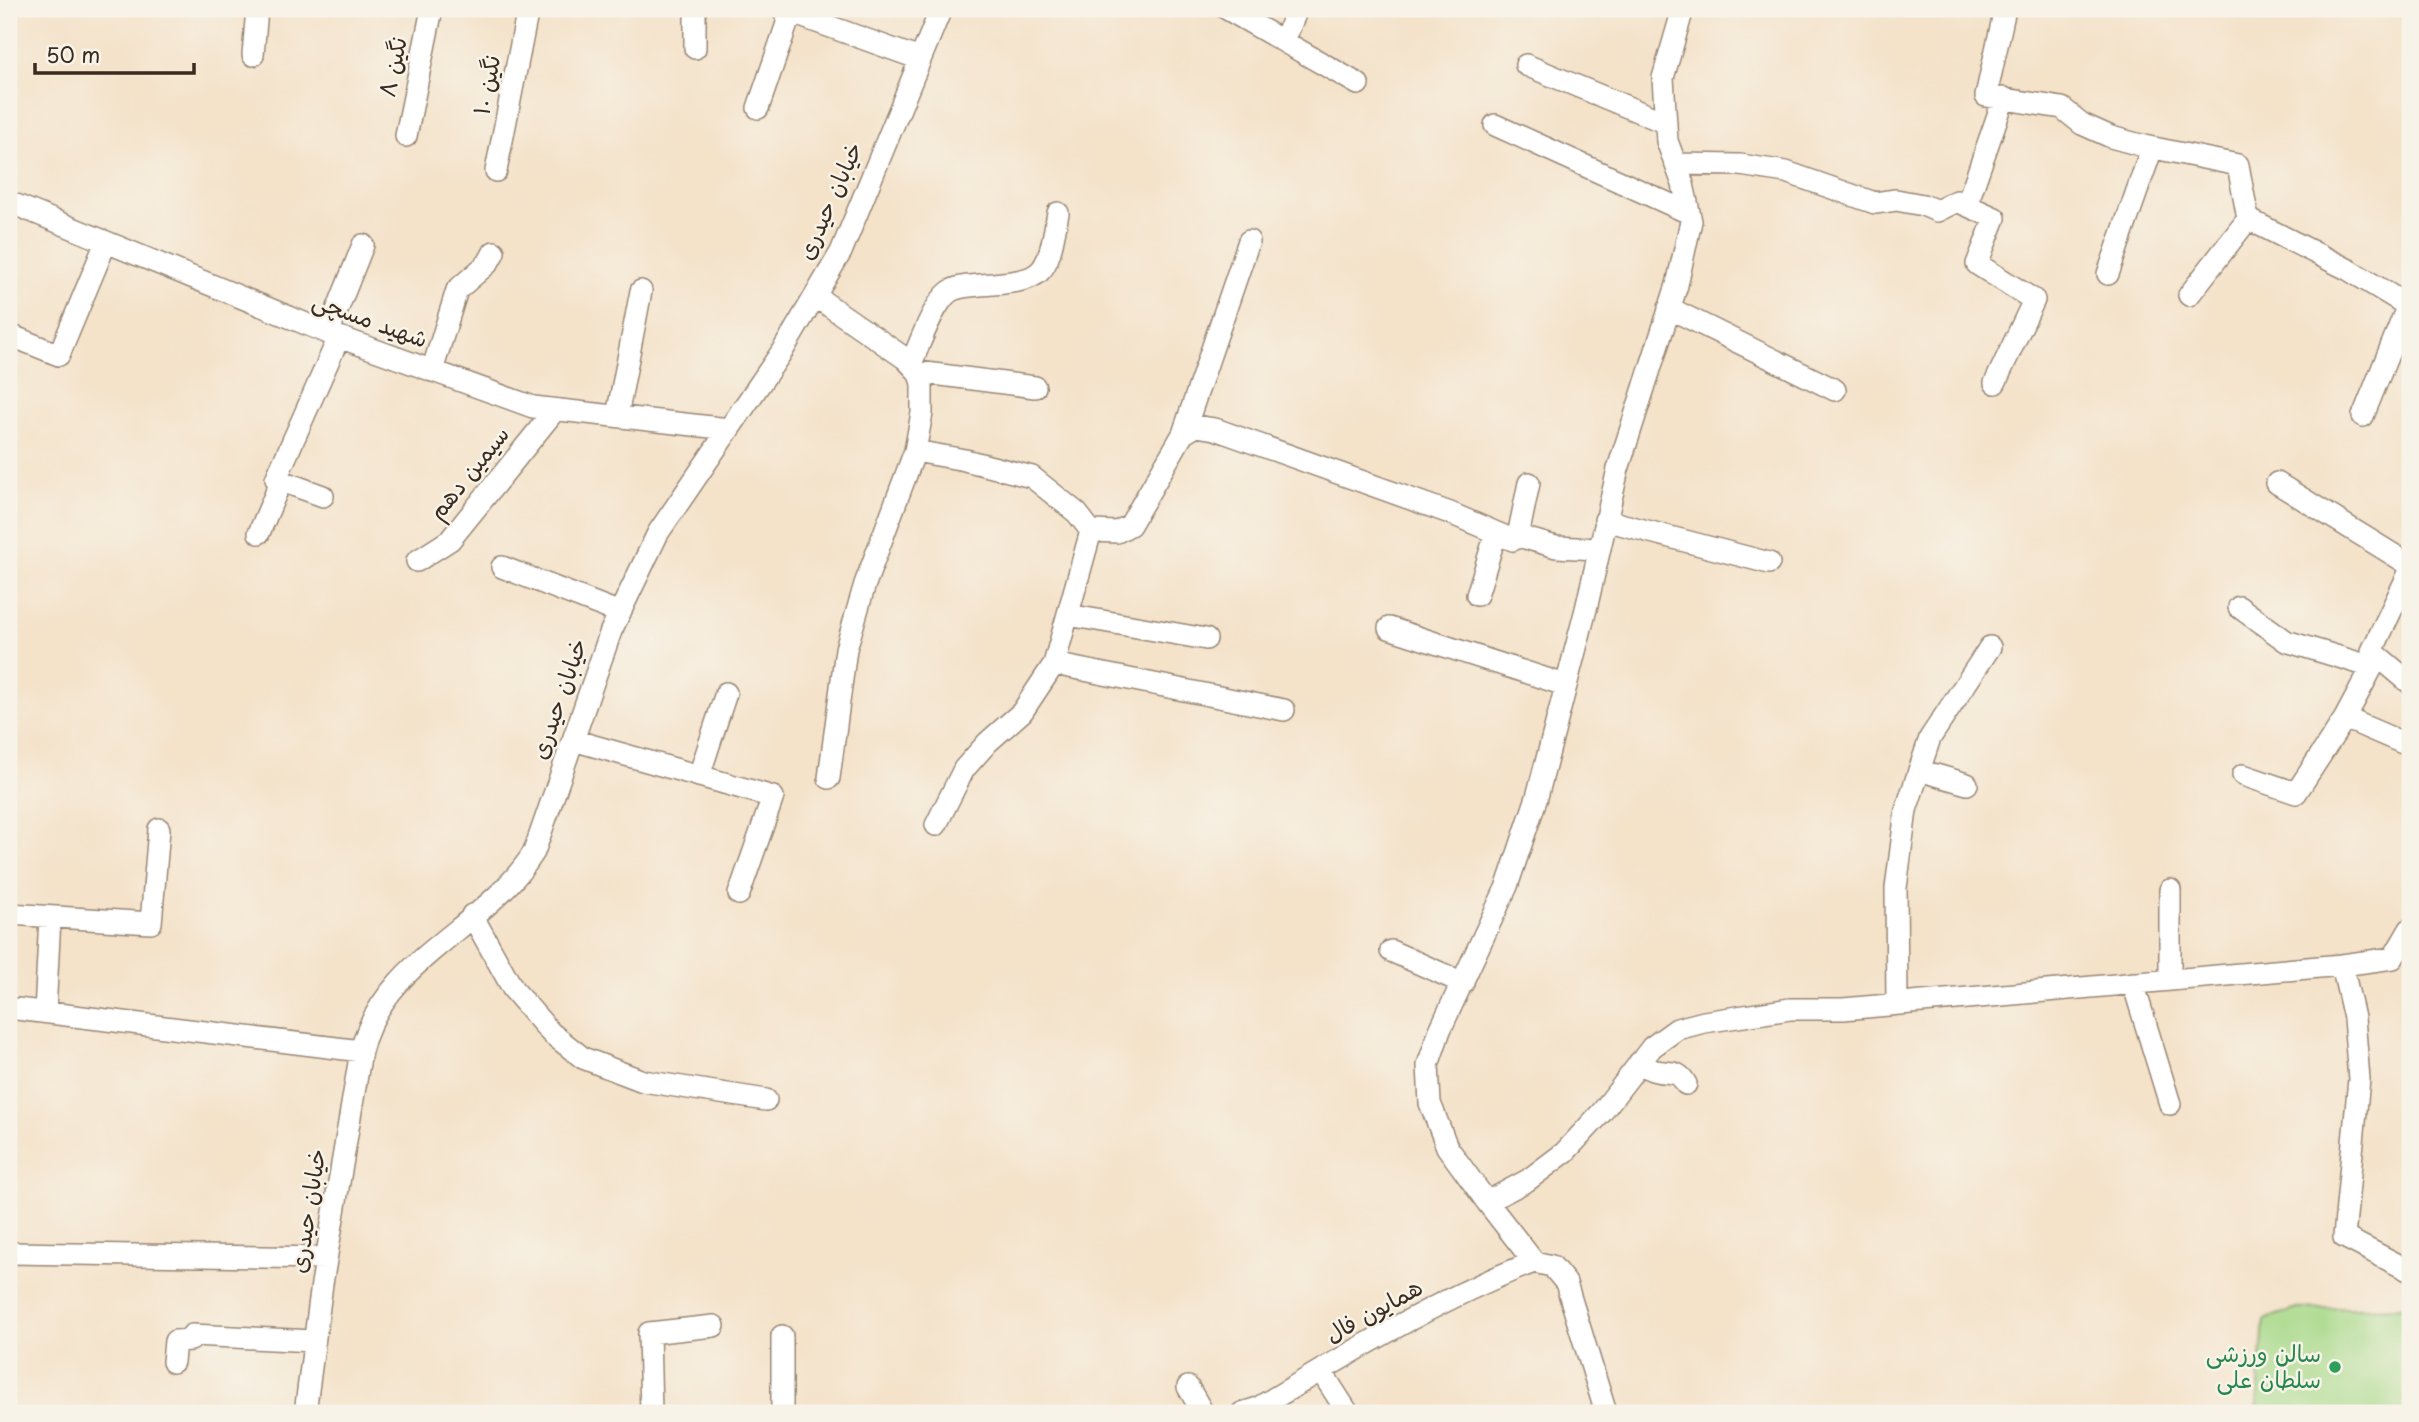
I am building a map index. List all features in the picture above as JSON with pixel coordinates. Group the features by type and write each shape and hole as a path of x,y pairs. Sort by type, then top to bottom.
{"street":[{"path":"253,55 257,9"},
{"name":"نگین ۸","path":"406,136 432,9"},
{"name":"نگین ۱۰","path":"496,172 528,9"},
{"path":"695,9 695,48"},
{"name":"خیابان حیدری","path":"305,1413 326,1258 366,1030 384,997 514,879 534,852 611,631 658,533 783,349 841,252 941,9"},
{"path":"1227,9 1358,84"},
{"path":"1284,41 1297,9"},
{"path":"1606,1413 1566,1283 1552,1266 1534,1262 1447,1147 1430,1103 1428,1065 1440,1030 1507,886 1536,797 1586,609 1598,549 1625,445 1683,259 1691,220 1683,184 1667,141 1662,78 1683,9"},
{"path":"2005,9 1986,96 2062,108 2082,124 2111,137 2238,165 2248,219 2189,295"},
{"path":"758,108 786,11 920,59"},
{"path":"1526,65 1665,123"},
{"path":"1967,204 2004,99"},
{"path":"1494,125 1689,213"},
{"path":"2108,274 2152,148"},
{"path":"1676,164 1740,165 1786,172 1875,203 1895,200 1923,205 1937,211 1957,201 1996,218 1977,264 2034,300 1995,383"},
{"name":"شهید مسچی","path":"9,202 333,335 533,407 729,429"},
{"path":"914,368 937,307 948,292 963,286 1029,279 1040,274 1050,254 1058,213"},
{"path":"2248,219 2349,270 2409,306 2363,416"},
{"path":"915,451 1032,477 1077,513 1091,531 1117,532 1130,526 1183,434 1249,241"},
{"path":"12,336 59,355 106,242"},
{"path":"323,496 276,479 333,335 363,245"},
{"path":"432,370 457,290 488,263 494,252"},
{"path":"617,416 641,291"},
{"path":"815,296 914,368 922,383 923,406 915,451 865,584 846,649 828,778"},
{"path":"1669,308 1835,390"},
{"path":"914,368 1035,387"},
{"name":"سیمین دهم","path":"417,561 450,540 555,410"},
{"path":"1183,434 1196,426 1215,429 1450,513 1513,540 1518,537 1556,547 1598,549"},
{"path":"259,533 281,481"},
{"path":"1518,537 1529,483"},
{"path":"2277,483 2410,565"},
{"path":"1605,520 1769,563"},
{"path":"936,825 964,769 988,741 1022,712 1054,664 1091,531"},
{"path":"1476,595 1496,533"},
{"path":"502,567 620,613"},
{"path":"2243,775 2296,793 2345,718 2375,662 2372,650 2410,571"},
{"path":"2239,607 2286,641 2375,662 2410,682"},
{"path":"1068,615 1206,639"},
{"path":"1389,628 1565,685"},
{"path":"1897,1004 1896,888 1906,810 1930,738 1990,647"},
{"path":"1054,664 1284,710"},
{"path":"699,776 726,693"},
{"path":"2345,718 2410,746"},
{"path":"573,740 773,797 739,894"},
{"path":"1919,770 1967,784"},
{"path":"9,914 151,923 159,829"},
{"path":"2170,890 2170,980"},
{"path":"472,915 513,989 551,1033 583,1058 643,1081 766,1100"},
{"path":"45,1012 50,918"},
{"path":"1487,1202 1528,1180 1565,1153 1602,1112 1652,1047 1677,1030 1704,1022 1790,1009 1843,1009 2401,960 2410,929"},
{"path":"1391,951 1463,983"},
{"path":"2342,965 2354,1018 2360,1079 2344,1237 2410,1271"},
{"path":"2133,983 2170,1104"},
{"path":"17,1009 361,1051"},
{"path":"1639,1063 1654,1071 1682,1075 1686,1084"},
{"path":"9,1253 326,1258"},
{"name":"همایون فال","path":"1242,1413 1258,1408 1368,1342 1483,1282 1534,1262"},
{"path":"651,1413 649,1333 714,1326"},
{"path":"173,1362 175,1341 191,1340 192,1335 314,1341"},
{"path":"782,1336 782,1413"},
{"path":"1321,1371 1348,1413"},
{"path":"1188,1387 1203,1413"}],"green space":[{"name":"سالن ورزشی سلطان علی","path":"2410,1307 2410,1413 2257,1413 2264,1320 2293,1309"}],"place":[{"name":"سالن ورزشی سلطان علی","path":"2335,1367"}]}
